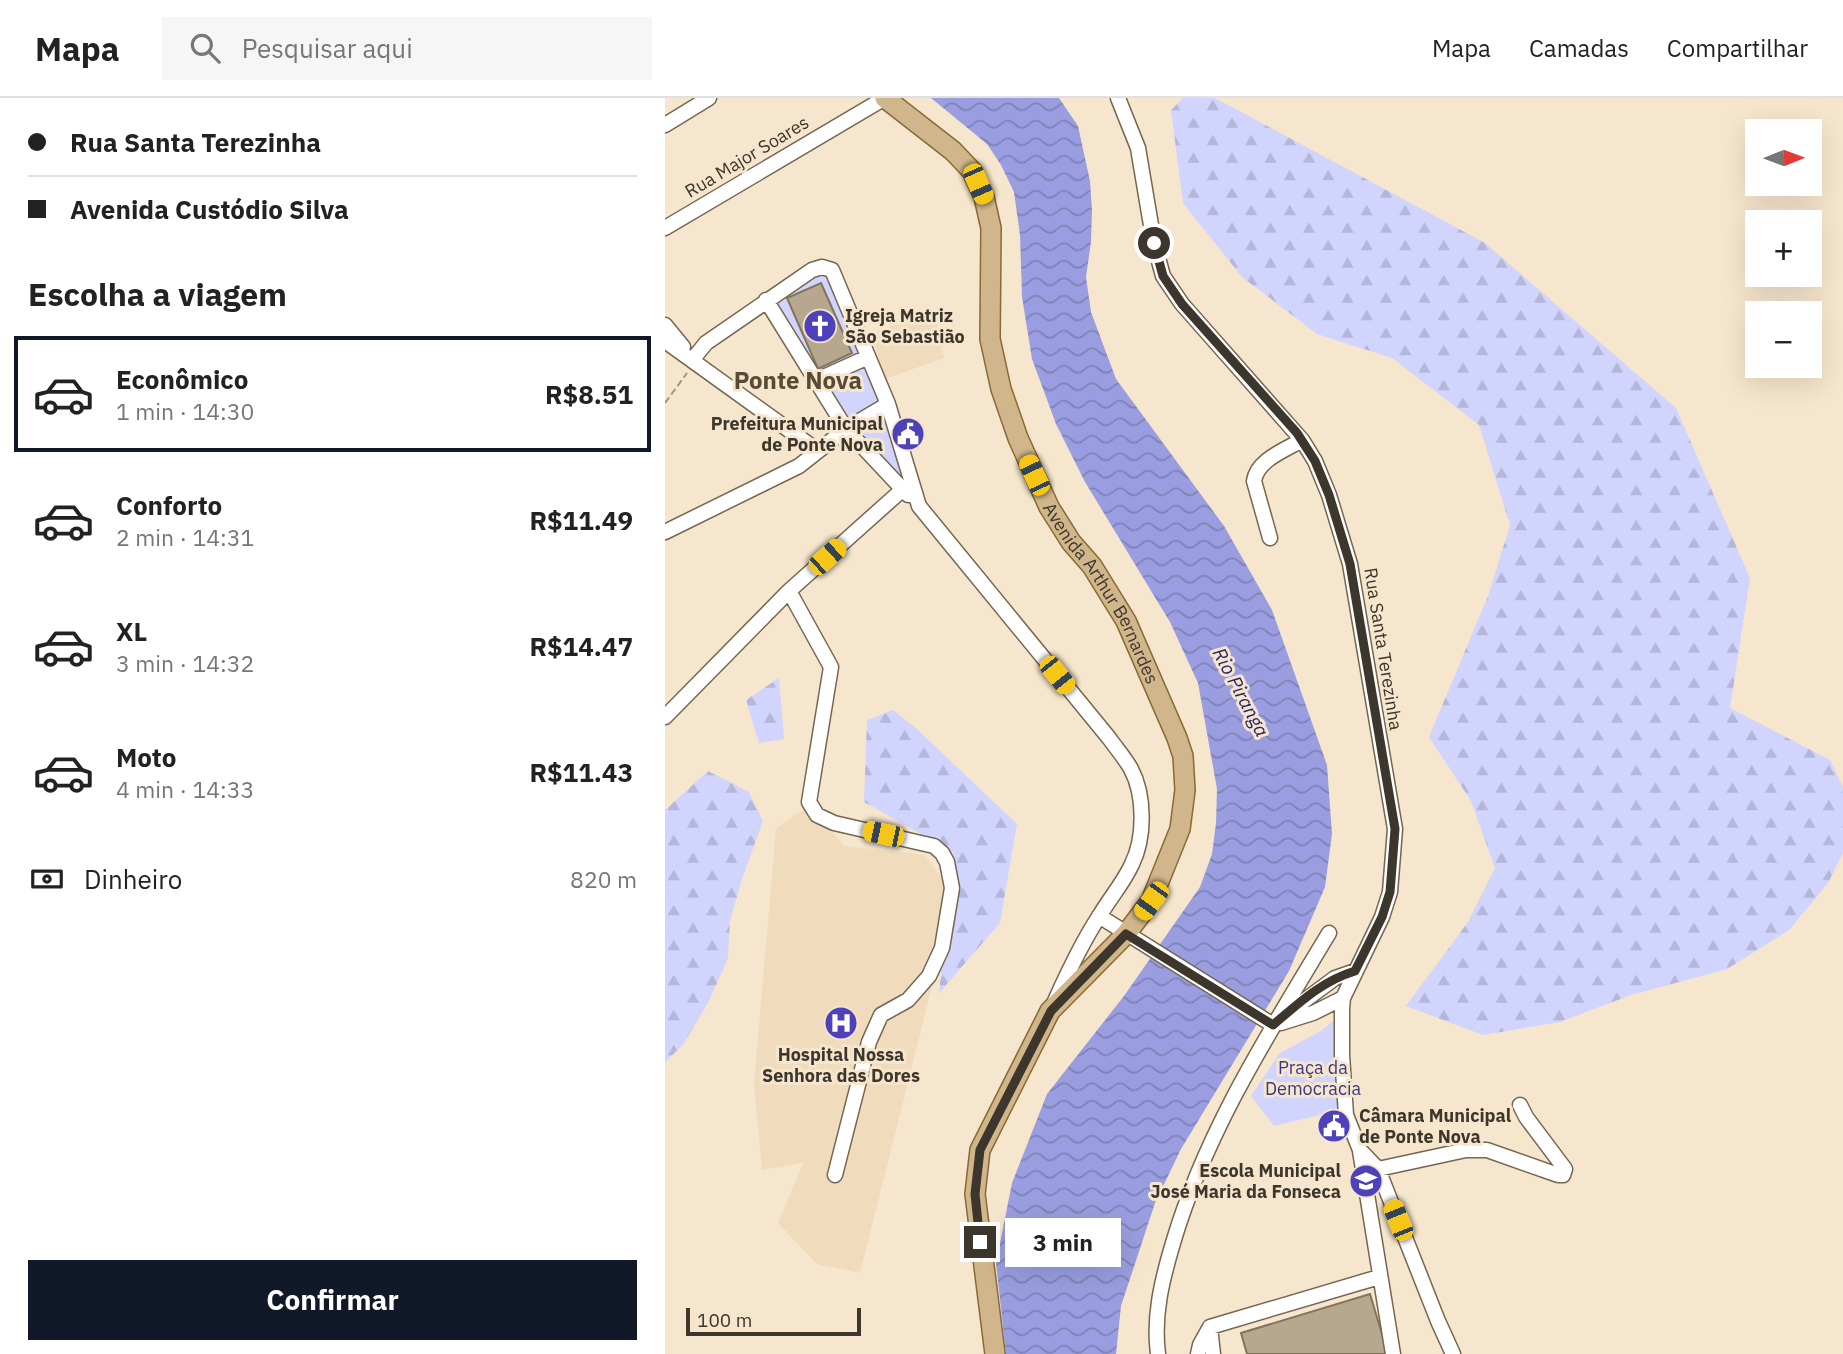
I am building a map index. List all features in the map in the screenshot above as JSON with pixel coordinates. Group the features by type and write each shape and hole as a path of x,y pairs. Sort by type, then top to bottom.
{"main road":[{"name":"Avenida Arthur Bernardes","path":"885,98 953,151 972,171 983,197 991,228 989,339 1017,438 1049,507 1071,542 1092,566 1126,621 1183,756 1185,790 1180,829 1151,901 1126,934 1051,1011 980,1150 975,1194 995,1354"}],"street":[{"path":"665,125 709,98"},
{"name":"Rua Major Soares","path":"665,228 885,98"},
{"name":"Rua Santa Terezinha","path":"1118,98 1138,148 1154,243 1163,276 1182,304 1302,440 1315,461 1329,495 1350,564 1395,829 1390,892 1382,917 1343,998"},
{"path":"694,360 706,343 766,300 816,268 829,268 838,281 888,404 919,506"},
{"path":"766,300 846,429 919,506 1109,738 1135,778 1141,814 1133,864 1072,964 1051,1011"},
{"path":"665,325 694,360"},
{"path":"665,341 818,451"},
{"path":"817,380 869,357"},
{"path":"665,533 799,466 846,429 888,404"},
{"path":"1270,538 1254,481 1255,472 1260,466 1302,440"},
{"path":"665,717 789,591 902,490"},
{"path":"789,591 831,667 810,802 817,815 834,823 934,846 947,862 952,888 942,948 929,976 908,1000 881,1015 869,1042 835,1175"},
{"path":"1099,916 1270,1024 1313,1013 1343,998 1342,1055 1346,1115 1360,1150 1392,1354"},
{"path":"1158,1354 1156,1341 1159,1290 1187,1195 1270,1024 1329,933"},
{"path":"1270,1024 1335,978 1355,971"},
{"path":"1378,1169 1466,1150 1487,1150 1563,1175 1565,1168 1532,1126 1520,1105"},
{"path":"1360,1150 1378,1169 1453,1354"},
{"path":"1198,1354 1210,1327 1379,1277"},
{"path":"1210,1327 1213,1354"}],"path":[{"path":"665,403 694,360"}],"shaded area":[{"path":"934,311 944,358 885,379 871,333"},
{"name":"Hospital Nossa Senhora das Dores","path":"810,805 844,846 925,855 950,890 938,962 860,1273 817,1264 778,1223 803,1163 762,1170 754,1083 776,829"}],"green space":[{"path":"1183,98 1215,98 1485,243 1676,408 1750,578 1730,708 1830,760 1843,787 1843,853 1828,883 1789,930 1727,969 1631,995 1560,1022 1483,1035 1406,1006 1468,922 1495,868 1471,801 1429,737 1488,596 1510,525 1479,425 1392,358 1317,334 1242,277 1183,203 1171,110"},
{"path":"819,267 835,275 919,506 874,460 766,300"},
{"path":"779,678 784,739 759,743 746,700"},
{"path":"893,710 917,729 1017,824 1000,923 939,993 953,852 864,802 867,720"},
{"path":"708,771 749,792 763,821 730,921 728,958 709,1001 683,1045 665,1062 665,810"},
{"name":"Praça da Democracia","path":"1347,1010 1353,1107 1274,1126 1251,1096 1280,1053 1321,1031"}],"water":[{"name":"Rio Piranga","path":"931,98 1059,98 1078,126 1090,181 1091,242 1086,277 1091,312 1116,379 1224,526 1272,610 1327,765 1332,834 1325,887 1289,971 1181,1149 1155,1203 1121,1306 1116,1354 1006,1354 996,1263 1012,1183 1047,1094 1124,996 1200,887 1212,854 1217,789 1198,683 1170,622 1085,482 1056,424 1032,359 1022,297 1020,235 1014,192 987,144"}],"building":[{"name":"Igreja Matriz São Sebastião","path":"821,283 852,353 818,369 787,298"},
{"path":"1370,1294 1388,1354 1247,1354 1241,1333"}],"place":[{"name":"Igreja Matriz São Sebastião","path":"820,326"},
{"name":"Prefeitura Municipal de Ponte Nova","path":"908,434"},
{"name":"Hospital Nossa Senhora das Dores","path":"841,1023"},
{"name":"Câmara Municipal de Ponte Nova","path":"1334,1126"},
{"name":"Escola Municipal José Maria da Fonseca","path":"1366,1181"}],"district":[{"name":"Ponte Nova","path":"798,381"}],"route":[{"path":"980,1242 975,1194 980,1150 1051,1011 1126,934 1273,1025 1309,995 1335,978 1355,971 1382,917 1390,892 1395,829 1350,564 1329,495 1315,461 1297,433 1182,304 1163,276 1154,243"}]}
